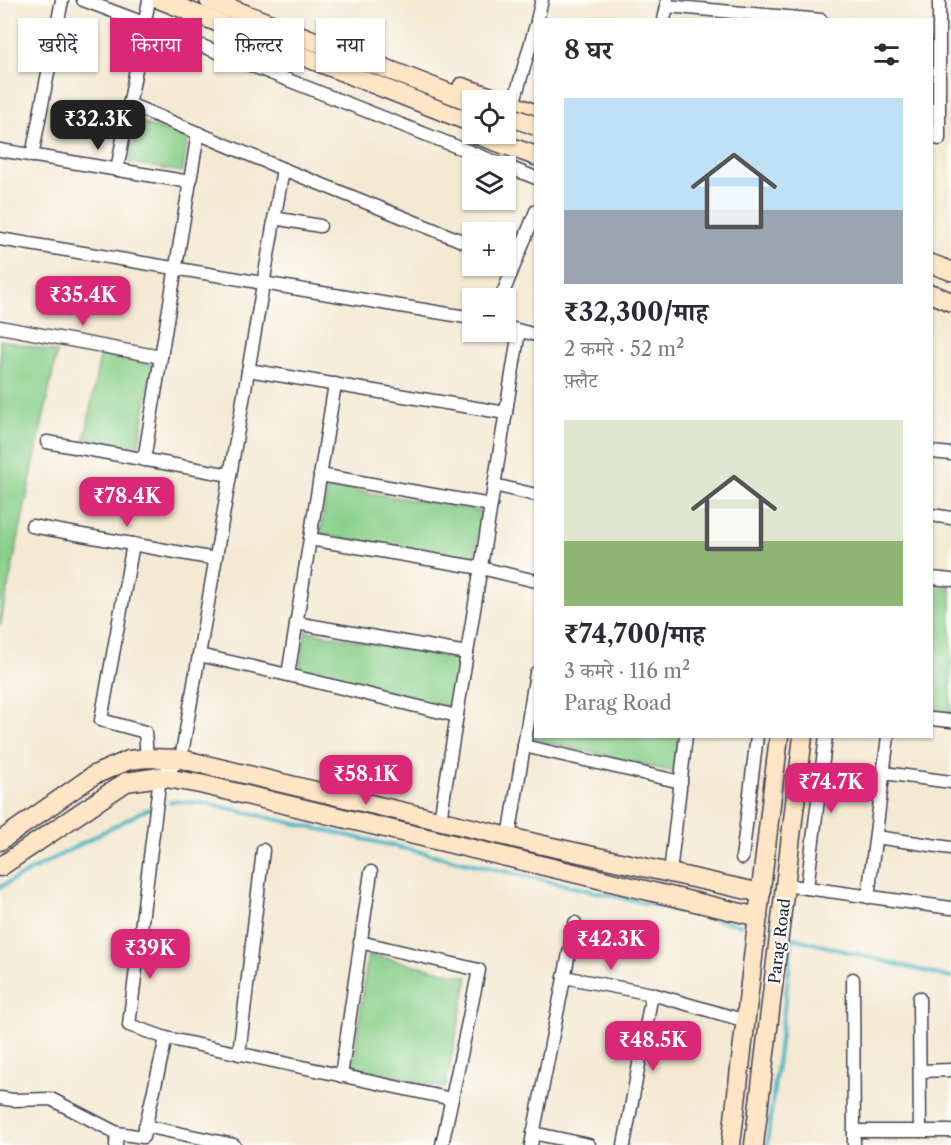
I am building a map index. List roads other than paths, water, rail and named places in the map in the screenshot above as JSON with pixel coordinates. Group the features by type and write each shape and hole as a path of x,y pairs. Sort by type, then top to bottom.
{"street":[{"path":"32,156 62,0"},
{"path":"83,0 131,18"},
{"path":"145,18 149,0"},
{"path":"161,0 462,119"},
{"path":"209,0 462,98"},
{"path":"538,18 542,0"},
{"path":"939,0 935,30 940,140"},
{"path":"664,18 667,3 750,16 795,18"},
{"path":"513,90 534,31"},
{"path":"202,46 479,156"},
{"path":"117,170 135,72"},
{"path":"413,78 449,82 467,90"},
{"path":"395,92 408,109 462,127"},
{"path":"129,104 462,241"},
{"path":"516,110 534,114"},
{"path":"516,114 534,125"},
{"path":"144,460 198,133"},
{"path":"516,142 534,147"},
{"path":"508,144 534,155"},
{"path":"0,150 190,182"},
{"path":"283,169 181,759 160,777 129,1025 166,1038 452,1099"},
{"path":"516,170 534,177"},
{"path":"516,249 534,215"},
{"path":"274,218 320,226"},
{"path":"0,239 462,316"},
{"path":"933,255 951,262"},
{"path":"933,264 951,271"},
{"path":"933,276 951,283"},
{"path":"933,294 951,302"},
{"path":"933,304 951,312"},
{"path":"0,327 161,357"},
{"path":"516,330 534,335"},
{"path":"440,820 519,331"},
{"path":"248,370 506,413"},
{"path":"288,675 335,384"},
{"path":"47,442 230,475"},
{"path":"933,452 951,454"},
{"path":"320,476 491,505"},
{"path":"494,485 534,495"},
{"path":"933,515 951,518"},
{"path":"32,526 215,559"},
{"path":"310,539 481,568 534,581"},
{"path":"133,544 101,720 145,732 147,758"},
{"path":"933,578 951,580"},
{"path":"296,623 467,653"},
{"path":"199,655 457,716"},
{"path":"509,837 534,685"},
{"path":"933,719 951,722"},
{"path":"670,873 686,738"},
{"path":"742,858 758,738"},
{"name":"Parag Road","path":"731,1145 778,738"},
{"name":"Parag Road","path":"754,1145 779,939 796,887 806,801 803,738"},
{"path":"806,801 825,738"},
{"path":"868,897 888,738"},
{"path":"524,746 681,782"},
{"path":"0,841 94,775 129,760 181,759 509,837 761,893"},
{"path":"884,773 951,783"},
{"path":"0,867 126,782 160,777 211,787 757,926 779,939"},
{"path":"876,837 951,848"},
{"path":"239,1054 263,850"},
{"path":"341,1076 371,872"},
{"path":"796,887 951,908"},
{"path":"575,923 532,1139 589,1145"},
{"path":"360,942 479,970 442,1145"},
{"path":"564,977 652,994 746,1021"},
{"path":"853,979 854,1145"},
{"path":"624,1145 652,994"},
{"path":"919,998 920,1131"},
{"path":"0,1098 13,1101 51,1098 116,1139 143,1137 166,1038"},
{"path":"920,1071 951,1070"},
{"path":"146,1126 204,1142 234,1145"},
{"path":"854,1131 951,1131"}],"waterway":[{"path":"170,802 209,804 741,925"},
{"path":"0,887 149,809"},
{"path":"767,1145 793,938 951,978"}]}
